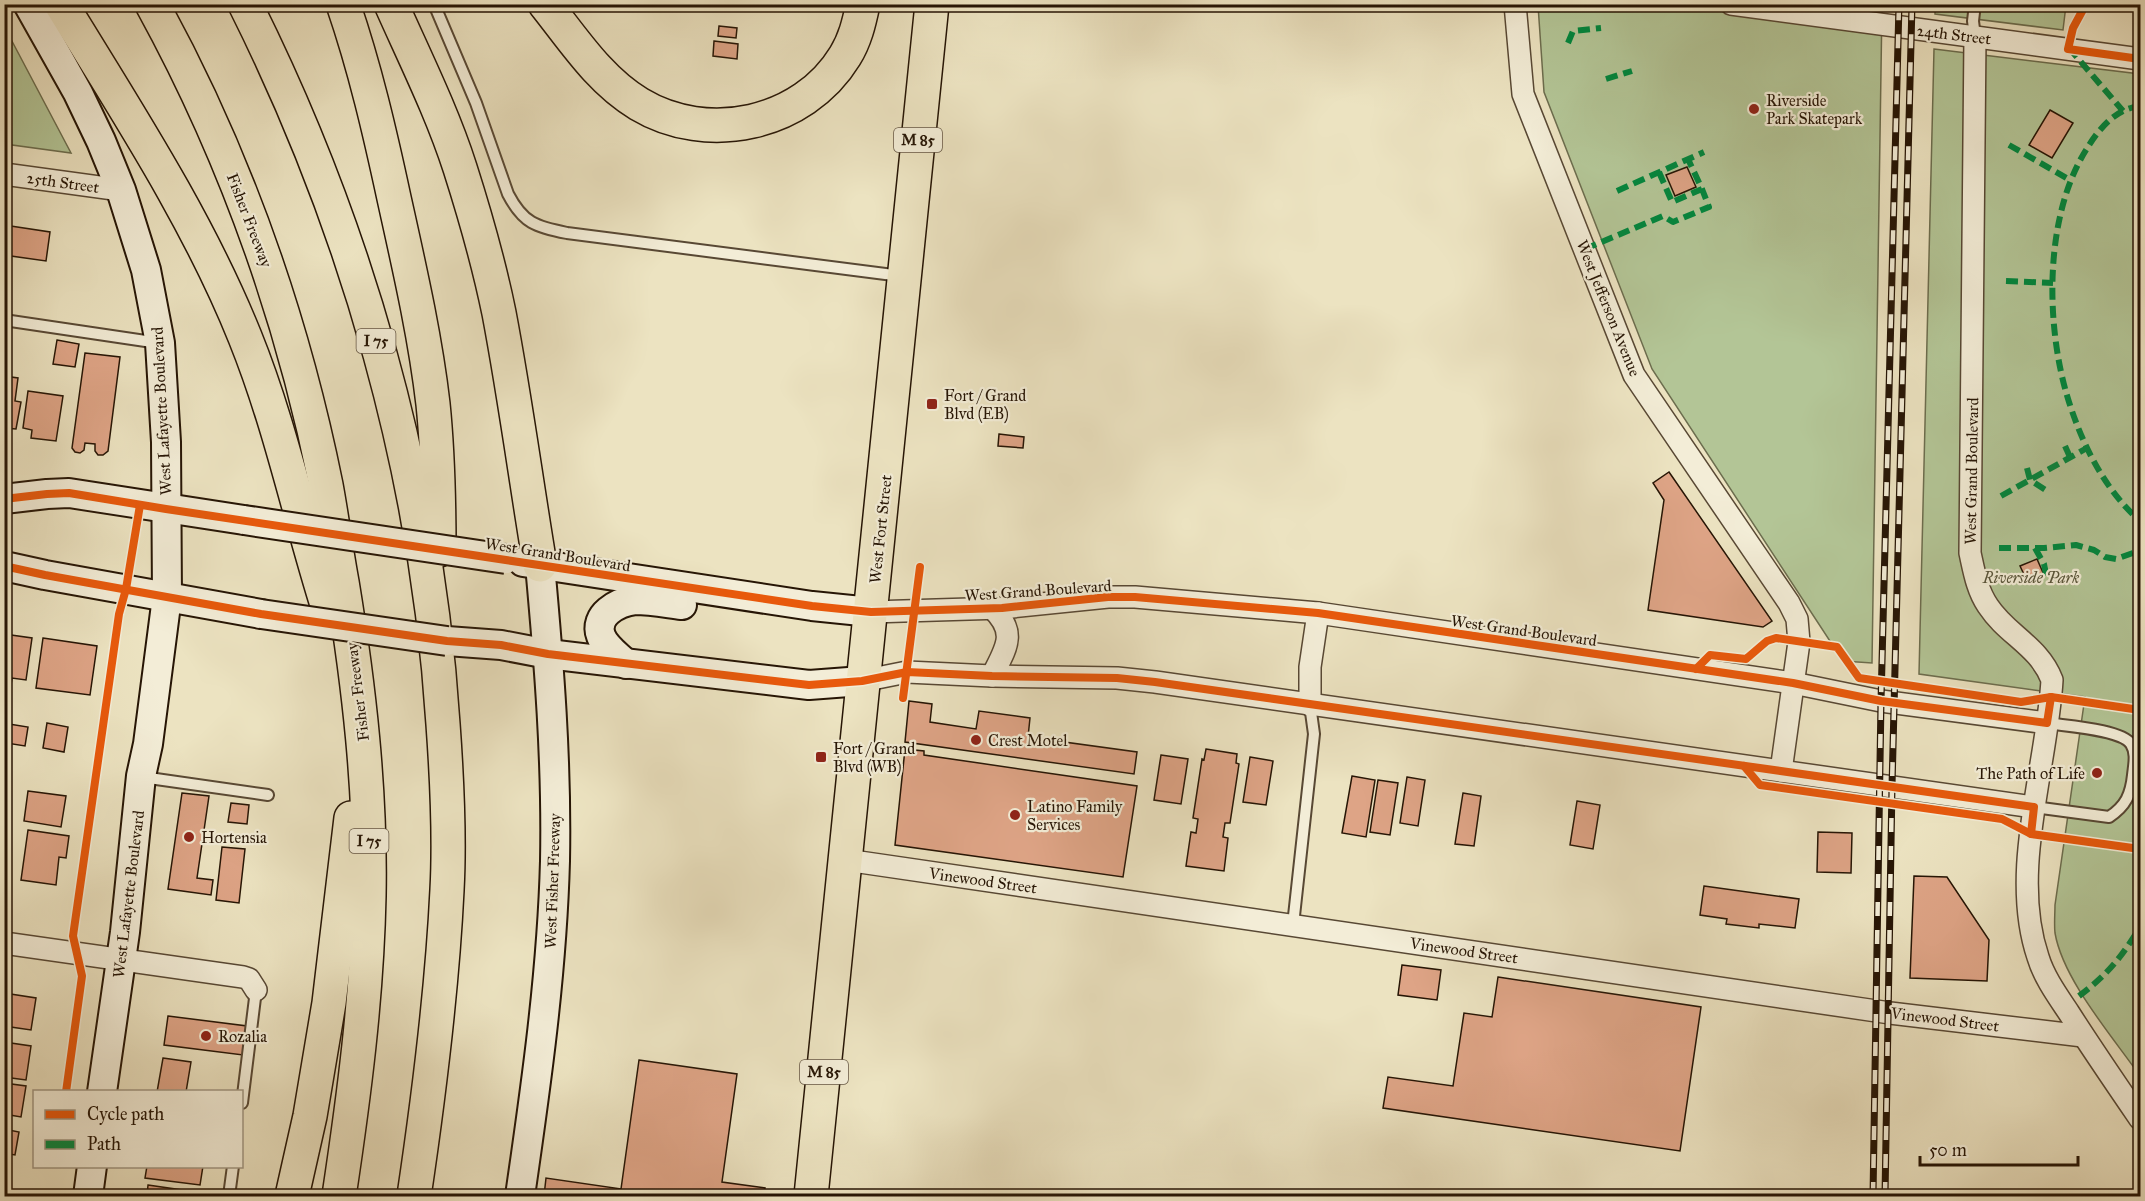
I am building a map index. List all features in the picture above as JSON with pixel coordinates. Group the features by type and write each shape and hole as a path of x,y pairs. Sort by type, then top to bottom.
{"main road":[{"path":"61,4 173,190 231,303 261,380 360,710 352,812 329,1004 292,1197"},
{"name":"Fisher Freeway","path":"152,4 226,156 246,204 280,305 304,392 326,488 355,663 369,821 366,973 360,1044 339,1197"},
{"name":"I 75","path":"244,4 287,94 321,174 376,338 416,507 436,636 447,792 447,889 435,1041 415,1194"},
{"path":"343,4 364,70 380,132 409,266 429,380 438,477 441,696"},
{"path":"391,4 459,166 477,228 500,321 540,565"},
{"path":"545,4 603,76 620,91 640,105 661,114 686,123 712,126 736,125 760,119 784,111 810,94 832,73 845,56 857,31 863,4"},
{"name":"West Fort Street","path":"811,1197 932,4"}],"street":[{"name":"West Lafayette Boulevard","path":"28,4 102,141 121,190 146,270 160,343 166,442 167,597 148,744 141,776 102,1090"},
{"name":"West Jefferson Avenue","path":"1515,4 1523,93 1634,375 1789,603 1797,619 1799,638 1781,771"},
{"name":"24th Street","path":"1731,4 2140,58"},
{"name":"West Grand Boulevard","path":"4,499 69,493 166,510 812,606 871,612 992,608 1117,597 1318,613 1793,683 1881,701 2047,723 2052,680 2047,666 1989,607 1980,591 1970,553 1975,37"},
{"name":"25th Street","path":"4,174 121,190"},
{"name":"West Fisher Freeway","path":"520,1197 546,987 555,862 555,783 548,654 540,565"},
{"path":"4,566 261,614 447,641 501,645 548,654 626,664 809,685 862,681 907,672 1117,678 2034,807"},
{"path":"626,664 606,644 600,630 603,617 608,610 623,603 646,601 745,614 812,606"},
{"path":"992,608 1002,617 1008,633 1003,654 992,676"},
{"path":"1310,705 1310,667 1318,613"},
{"path":"2047,723 2034,807 2028,879 2030,928 2038,958 2054,990 2140,1119"},
{"name":"Vinewood Street","path":"846,860 1890,1013 2083,1036"},
{"path":"4,944 243,977 249,980 256,990"},
{"path":"88,1197 92,1168"}],"lane":[{"path":"434,4 476,103 508,194 515,208 534,225 567,233 905,276"},
{"path":"1975,4 1973,21 1975,37"},
{"path":"4,320 160,343"},
{"path":"1293,925 1314,734 1310,705"},
{"path":"2034,807 2109,817 2119,810 2131,793 2135,756 2132,744 2126,738 2112,733 2047,723"},
{"path":"141,776 268,795"},
{"path":"243,1095 256,990"},
{"path":"229,1197 233,1168"}],"green space":[{"path":"1538,5 1882,5 1872,663 1843,661 1652,369 1544,92"},
{"path":"1935,5 2066,5 2063,30 1935,14"},
{"path":"4,26 71,153 5,144"},
{"name":"Riverside Park","path":"1934,49 2140,74 2140,1076 2078,989 2060,951 2055,933 2055,905 2085,697 1919,674"}],"building":[{"path":"719,26 737,28 736,38 718,36"},
{"path":"714,41 738,44 737,59 713,56"},
{"path":"2050,110 2073,123 2052,158 2029,145"},
{"path":"1687,167 1696,187 1675,196 1666,175"},
{"path":"4,225 50,232 46,261 4,255"},
{"path":"57,340 79,344 75,367 53,364"},
{"path":"85,353 120,357 108,451 103,455 98,455 95,451 95,444 85,443 84,450 80,453 75,452 72,448"},
{"path":"4,376 18,378 15,401 21,402 16,429 4,428"},
{"path":"28,391 63,396 56,441 31,438 32,430 23,428"},
{"path":"999,434 1024,437 1023,448 998,446"},
{"path":"1669,472 1772,621 1763,627 1648,610 1664,500 1653,483"},
{"path":"2037,559 2044,575 2028,583 2020,566"},
{"path":"4,634 32,638 26,680 12,678 11,685 4,685"},
{"path":"43,638 97,646 90,695 36,688"},
{"name":"Crest Motel","path":"909,701 932,704 930,722 976,729 979,711 1030,718 1028,737 1137,752 1134,774 905,742"},
{"path":"47,723 68,727 64,752 43,748"},
{"path":"9,724 28,727 25,746 6,743"},
{"name":"Latino Family Services","path":"905,749 924,751 924,755 1137,786 1123,877 895,845"},
{"path":"1206,749 1237,754 1236,763 1239,764 1230,823 1225,823 1223,837 1228,838 1224,871 1186,866 1191,832 1196,833 1198,819 1193,818 1202,759 1204,760"},
{"path":"1161,755 1188,759 1181,804 1154,800"},
{"path":"1250,757 1273,761 1266,805 1243,802"},
{"path":"1352,776 1375,780 1366,837 1342,833"},
{"path":"1407,777 1425,780 1418,826 1400,823"},
{"path":"1378,780 1398,783 1390,835 1370,832"},
{"path":"28,791 66,796 61,827 24,821"},
{"name":"Hortensia","path":"182,793 209,796 197,878 213,880 211,895 168,889"},
{"path":"1463,793 1481,796 1474,846 1455,844"},
{"path":"1577,801 1600,805 1593,849 1570,845"},
{"path":"231,803 249,805 247,824 228,822"},
{"path":"28,830 69,836 66,858 59,857 56,885 21,880"},
{"path":"1818,832 1852,833 1851,873 1817,872"},
{"path":"222,847 245,849 239,903 216,900"},
{"path":"1914,876 1947,877 1989,940 1987,981 1910,978"},
{"path":"1704,886 1799,899 1795,928 1759,924 1759,928 1726,924 1727,919 1700,915"},
{"path":"1402,965 1441,970 1437,1000 1398,995"},
{"path":"1498,977 1701,1007 1680,1151 1383,1108 1388,1077 1453,1086 1464,1013 1492,1017"},
{"path":"4,993 36,998 31,1030 4,1026"},
{"name":"Rozalia","path":"168,1016 247,1026 243,1055 164,1045"},
{"path":"4,1042 31,1046 26,1080 4,1077"},
{"path":"163,1058 191,1062 186,1090 157,1090"},
{"path":"639,1060 737,1074 722,1182 765,1188 764,1196 544,1196 546,1178 621,1189"},
{"path":"4,1083 26,1086 21,1117 4,1114"},
{"path":"4,1129 19,1132 15,1155 4,1153"},
{"path":"147,1168 203,1168 200,1185 145,1178"},
{"path":"148,1185 182,1190 181,1196 147,1196"}],"railway":[{"path":"1873,1196 1881,701 1899,4"},
{"path":"1885,1196 1892,786 1912,4"}],"marked path":[{"path":"1568,43 1573,31 1601,28"},
{"path":"2069,48 2123,111"},
{"path":"1606,79 1632,71"},
{"path":"2140,105 2112,118 2097,133 2072,177 2062,207 2053,273 2056,340 2069,402 2088,451 2116,496 2140,521"},
{"path":"2009,145 2070,180"},
{"path":"1617,191 1704,152"},
{"path":"1659,172 1672,202 1702,189 1688,159"},
{"path":"1585,249 1663,216 1673,222 1709,207 1702,189"},
{"path":"2006,281 2053,283"},
{"path":"2065,446 2070,457"},
{"path":"2001,496 2087,448"},
{"path":"2027,468 2030,480 2047,491"},
{"path":"1999,548 2076,545 2116,559 2133,553 2140,544"},
{"path":"2035,548 2044,564 2047,579"},
{"path":"2079,996 2113,965 2140,927"}],"cycle path":[{"path":"2086,4 2073,28 2068,49 2140,59"},
{"path":"4,499 69,493 812,606 871,612 1002,608 1108,597 1135,597 1318,613 1793,683 1881,701 2047,723 2051,697"},
{"path":"66,1090 82,976 73,936 119,614 126,589 140,505"},
{"path":"4,566 261,614 447,641 501,645 548,654 809,685 862,681 907,672 1117,678 1155,682 2034,807 2031,834"},
{"path":"903,698 920,567"},
{"path":"1696,669 1710,655 1746,659 1767,641 1776,638 1837,647 1859,678 2021,702 2051,697 2140,710"},
{"path":"1744,766 1760,785 2002,819 2031,834 2140,849"}],"place":[{"name":"Riverside Park Skatepark","path":"1754,109"},
{"name":"Fort / Grand Blvd (EB)","path":"932,404"},
{"name":"Crest Motel","path":"976,740"},
{"name":"Fort / Grand Blvd (WB)","path":"821,757"},
{"name":"The Path of Life","path":"2097,773"},
{"name":"Latino Family Services","path":"1015,815"},
{"name":"Hortensia","path":"189,837"},
{"name":"Rozalia","path":"206,1036"}]}
